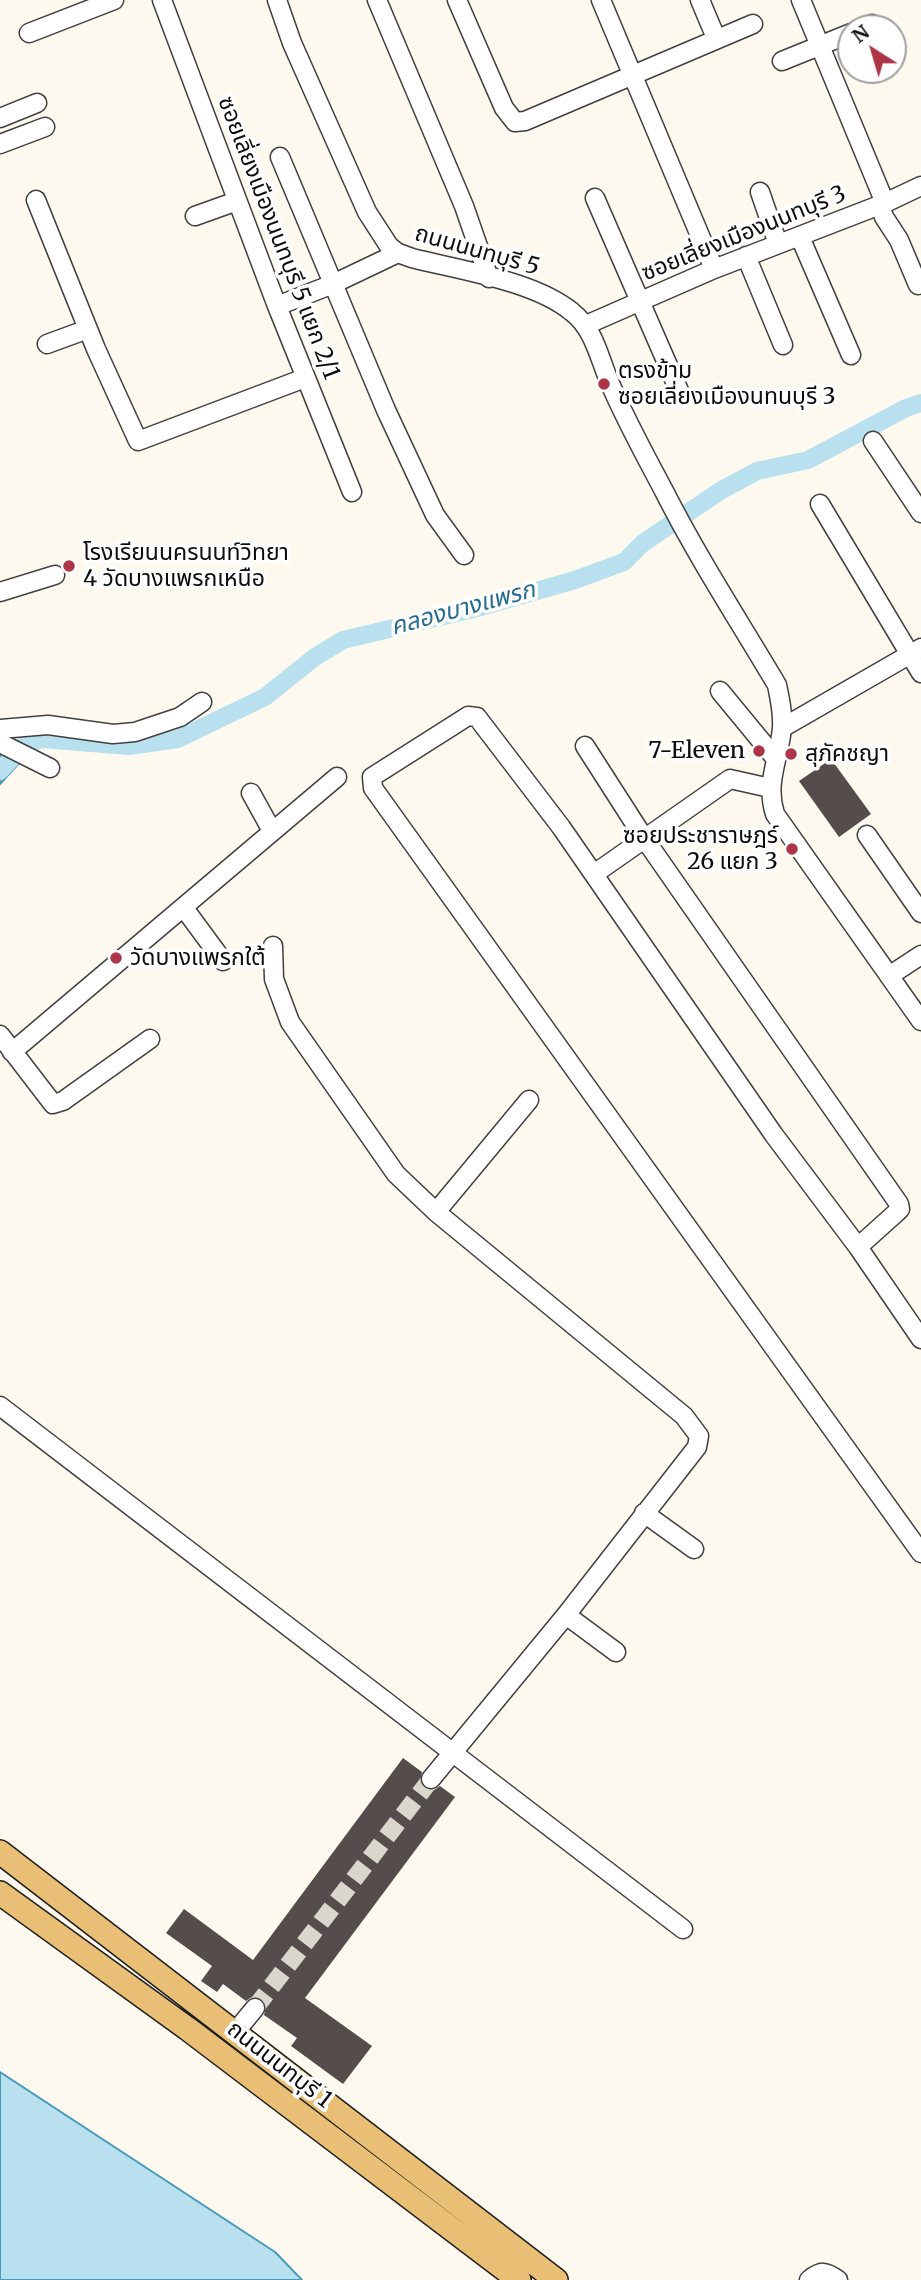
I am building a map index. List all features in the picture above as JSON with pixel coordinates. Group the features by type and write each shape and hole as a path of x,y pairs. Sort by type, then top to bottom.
{"main road":[{"name":"ถนนนนทบุรี 1","path":"0,1852 236,2031 556,2280"},
{"name":"ถนนนนทบุรี 1","path":"0,1893 188,2029 513,2278"}],"street":[{"path":"29,33 114,0"},
{"name":"ซอยเลี่ยงเมืองนนทบุรี 5 แยก 2/1","path":"162,0 277,306 352,492"},
{"name":"ถนนนนทบุรี 5","path":"277,0 292,43 368,212 388,246 398,253 516,285 560,303 586,325 614,391 665,494 777,685 782,709 782,728 770,788"},
{"path":"377,0 464,206 489,278"},
{"path":"457,0 504,108 514,122 526,121 753,24"},
{"path":"601,0 714,269"},
{"path":"700,0 716,38"},
{"path":"801,0 883,204 884,217 899,240 918,285"},
{"path":"782,61 837,38"},
{"path":"0,118 37,103"},
{"path":"0,144 45,127"},
{"path":"280,157 386,410 435,515 464,555"},
{"name":"ซอยเลี่ยงเมืองนนทบุรี 3","path":"586,325 714,269 883,204 921,186"},
{"path":"760,192 778,244"},
{"path":"594,198 680,393"},
{"path":"36,200 88,330 138,441 305,378"},
{"path":"195,216 237,201"},
{"path":"800,237 851,355"},
{"path":"277,306 333,284 398,253"},
{"path":"747,256 783,345"},
{"path":"47,344 88,330"},
{"path":"873,441 919,505"},
{"path":"820,504 915,652 921,673"},
{"path":"0,592 55,575"},
{"path":"782,728 915,652"},
{"path":"720,691 776,760"},
{"path":"0,729 48,724 101,733 135,732 180,717 202,702"},
{"path":"918,1328 774,1135 561,827 477,717 468,716 372,777 373,788 921,1553"},
{"path":"0,743 50,768"},
{"path":"586,746 644,838 899,1204 900,1209 858,1247"},
{"path":"12,1052 337,777"},
{"path":"594,874 730,779 770,788 769,795 775,814 921,1021"},
{"path":"251,793 272,831"},
{"path":"867,835 921,914"},
{"path":"184,908 223,961"},
{"path":"273,946 274,979 290,1022 396,1174 436,1212 673,1407 697,1431 700,1442 566,1615 431,1779"},
{"path":"889,976 921,955"},
{"path":"0,1035 53,1104 63,1101 150,1039"},
{"path":"436,1212 529,1100"},
{"path":"0,1406 683,1929"},
{"path":"644,1513 694,1549"},
{"path":"566,1615 617,1652"},
{"path":"236,2031 254,2008"},
{"path":"809,2280 818,2273 827,2272 838,2280"}],"water":[{"path":"0,750 21,761 0,784"},
{"path":"0,2072 275,2252 302,2280 0,2280"}],"building":[{"path":"831,759 871,814 839,837 799,781"},
{"path":"403,1758 422,1772 420,1782 424,1788 434,1790 440,1786 455,1797 305,1998 372,2046 343,2084 291,2046 297,2038 264,2015 266,2005 262,1999 252,1997 246,2001 223,1984 217,1992 201,1981 212,1966 166,1933 184,1909 253,1960"}],"waterway":[{"name":"คลองบางแพรก","path":"0,771 26,743 42,739 129,746 178,739 265,697 315,657 343,640 477,608 575,580 624,562 643,543 720,491 757,471 808,460 906,408 921,403"}],"tunnel":[{"path":"255,2008 431,1779"}],"place":[{"name":"ตรงข้าม ซอยเลี่ยงเมืองนทนบุรี 3","path":"604,384"},
{"name":"โรงเรียนนครนนท์วิทยา 4 วัดบางแพรกเหนือ","path":"69,566"},
{"name":"7-Eleven","path":"759,751"},
{"name":"สุภัคชญา","path":"791,754"},
{"name":"ซอยประชาราษฎร์ 26 แยก 3","path":"792,849"},
{"name":"วัดบางแพรกใต้","path":"116,958"}]}
